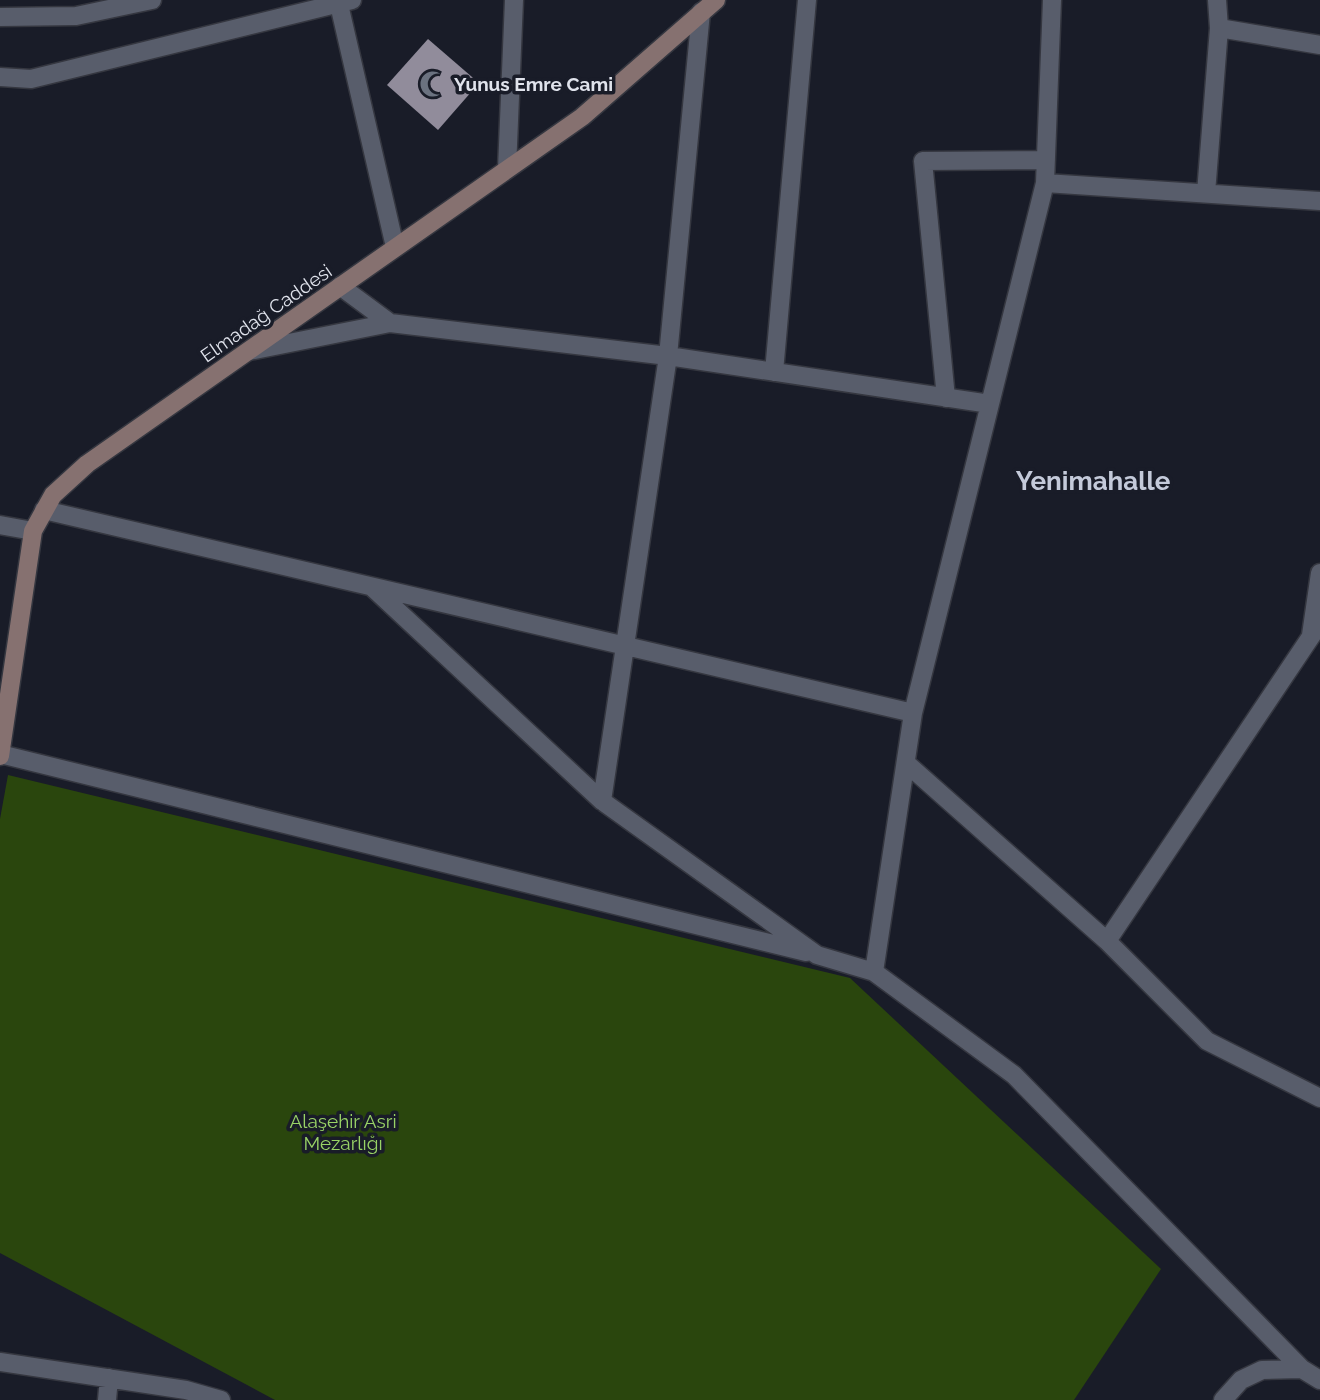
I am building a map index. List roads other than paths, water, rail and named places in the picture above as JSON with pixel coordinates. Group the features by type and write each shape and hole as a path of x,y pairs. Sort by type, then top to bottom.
{"street":[{"path":"0,16 14,0"},
{"path":"0,16 76,16 152,0"},
{"path":"507,169 514,0"},
{"name":"Elmadağ Caddesi","path":"0,755 3,716 33,531 52,495 87,464 582,117 716,0"},
{"path":"774,372 807,0"},
{"path":"874,972 913,713 1045,183 1052,0"},
{"path":"1206,193 1219,28 1217,0"},
{"path":"0,77 31,79 343,1 395,247"},
{"path":"602,801 668,356 701,12"},
{"path":"1219,28 1320,45"},
{"path":"946,398 923,161 1046,160"},
{"path":"1045,183 1320,201"},
{"path":"340,286 390,323"},
{"path":"249,351 390,323 668,356 990,404"},
{"path":"44,510 913,713"},
{"path":"0,525 33,531"},
{"path":"1107,941 1315,630 1320,573"},
{"path":"372,587 602,801 817,954"},
{"path":"0,755 817,954 874,972 1014,1075 1302,1369 1320,1380"},
{"path":"905,763 1107,941 1207,1041 1320,1098"},
{"path":"0,1362 186,1390 221,1400"},
{"path":"1223,1400 1241,1380 1262,1370 1302,1369"},
{"path":"107,1400 109,1378"}],"place":[{"name":"Yunus Emre Cami","path":"433,84"}],"district":[{"name":"Yenimahalle","path":"1093,481"}],"park label":[{"name":"Alaşehir Asri Mezarlığı","path":"343,1132"}]}
